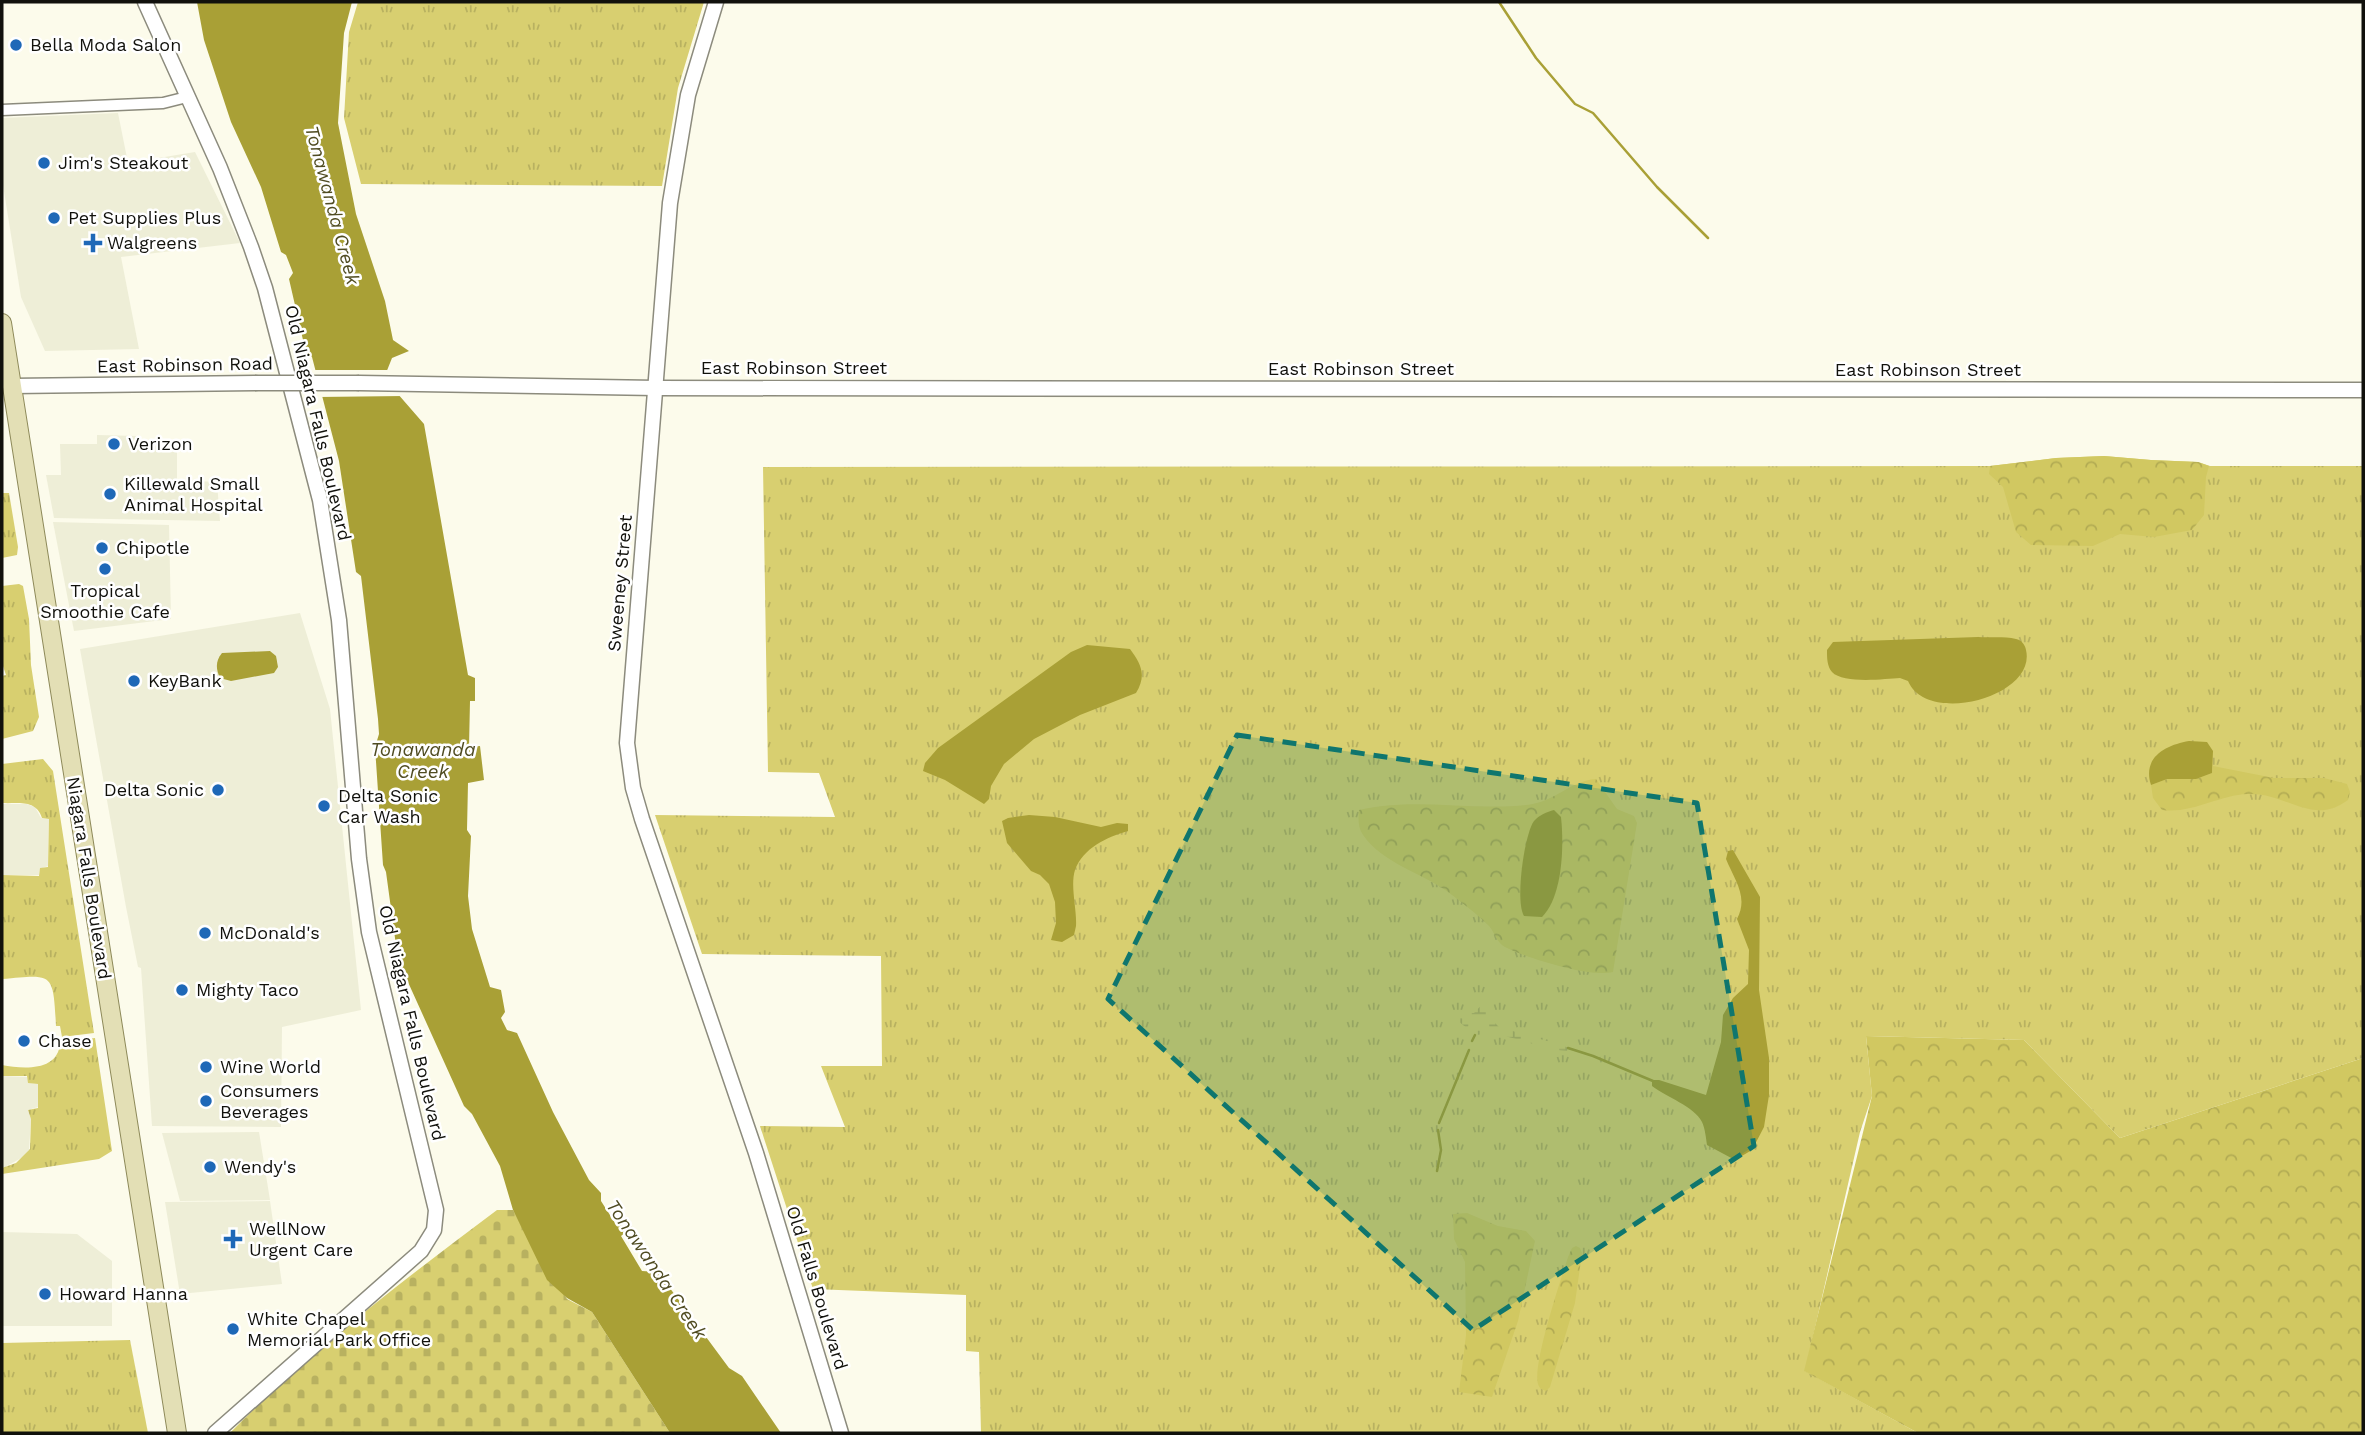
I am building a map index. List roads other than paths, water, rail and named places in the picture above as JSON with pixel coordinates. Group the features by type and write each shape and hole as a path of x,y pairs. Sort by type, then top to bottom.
{"main road":[{"name":"Niagara Falls Boulevard","path":"2,323 177,1433"}],"street":[{"name":"Old Niagara Falls Boulevard","path":"145,2 236,207 265,288 320,500 341,632 359,859 369,932 436,1216 434,1230 421,1251 215,1433"},
{"name":"Sweeney Street","path":"716,2 688,95 670,203 627,743 633,788 651,848 755,1153"},
{"path":"2,110 163,103 187,97"},
{"name":"East Robinson Street","path":"359,383 656,388 2363,390"},
{"name":"East Robinson Road","path":"12,386 359,383"},
{"name":"Old Falls Boulevard","path":"755,1153 841,1433"}],"water":[{"name":"Tonawanda Creek","path":"197,2 352,2 344,33 338,123 356,214 385,301 393,340 409,351 392,358 384,378 424,424 468,675 475,678 475,701 470,701 469,747 480,746 484,780 468,783 467,830 471,836 468,896 472,929 490,987 501,990 505,1012 501,1018 507,1030 517,1033 553,1112 589,1180 601,1193 601,1201 615,1223 626,1217 632,1227 621,1236 642,1271 658,1272 729,1368 742,1376 781,1433 670,1433 592,1312 567,1298 547,1280 513,1210 500,1166 472,1114 464,1106 398,960 383,865 375,747 379,734 378,719 361,576 356,572 339,461 312,357 306,353 289,279 293,273 286,255 281,252 261,187 231,122 204,40"},
{"path":"1978,637 2020,640 2026,650 2025,667 2015,681 1999,692 1978,700 1936,702 1919,695 1908,681 1900,678 1864,680 1837,676 1828,662 1827,650 1833,642"},
{"path":"1087,645 1130,649 1142,675 1136,693 1080,715 1034,739 1004,764 991,786 989,799 984,804 945,780 923,771 925,763 938,748 1071,652"},
{"path":"270,651 276,656 278,667 274,673 231,681 220,678 217,666 222,653"},
{"path":"2189,741 2207,742 2213,751 2212,773 2196,779 2167,779 2151,785 2150,767 2158,754 2164,749"},
{"path":"1554,810 1561,817 1562,828 1558,884 1549,908 1542,917 1524,916 1520,897 1530,829 1541,815"},
{"path":"1029,815 1055,817 1101,827 1117,823 1128,824 1128,831 1097,845 1079,862 1073,883 1076,926 1074,935 1062,942 1051,940 1056,923 1055,902 1049,884 1031,871 1007,843 1002,821"},
{"path":"1733,850 1760,897 1759,990 1769,1058 1769,1095 1764,1127 1752,1150 1735,1160 1707,1145 1703,1124 1693,1111 1652,1086 1654,1080 1659,1080 1706,1095 1721,1042 1723,1015 1733,998 1748,984 1749,950 1737,919 1741,896 1726,859 1728,851"}],"waterway":[{"path":"1499,2 1536,58 1575,104 1593,113 1657,187 1708,238"},
{"path":"1472,1041 1475,1035"},
{"path":"1568,1048 1653,1081"},
{"path":"1439,1123 1469,1050"},
{"path":"1437,1171 1441,1150 1438,1130"}],"place":[{"name":"Bella Moda Salon","path":"16,45"},
{"name":"Jim's Steakout","path":"44,163"},
{"name":"Pet Supplies Plus","path":"54,218"},
{"name":"Walgreens","path":"93,243"},
{"name":"Verizon","path":"114,444"},
{"name":"Killewald Small Animal Hospital","path":"110,494"},
{"name":"Chipotle","path":"102,548"},
{"name":"Tropical Smoothie Cafe","path":"105,569"},
{"name":"KeyBank","path":"134,681"},
{"name":"Delta Sonic","path":"218,790"},
{"name":"Delta Sonic Car Wash","path":"324,806"},
{"name":"McDonald's","path":"205,933"},
{"name":"Mighty Taco","path":"182,990"},
{"name":"Chase","path":"24,1041"},
{"name":"Wine World","path":"206,1067"},
{"name":"Consumers Beverages","path":"206,1101"},
{"name":"Wendy's","path":"210,1167"},
{"name":"WellNow Urgent Care","path":"233,1239"},
{"name":"Howard Hanna","path":"45,1294"},
{"name":"White Chapel Memorial Park Office","path":"233,1329"}]}
